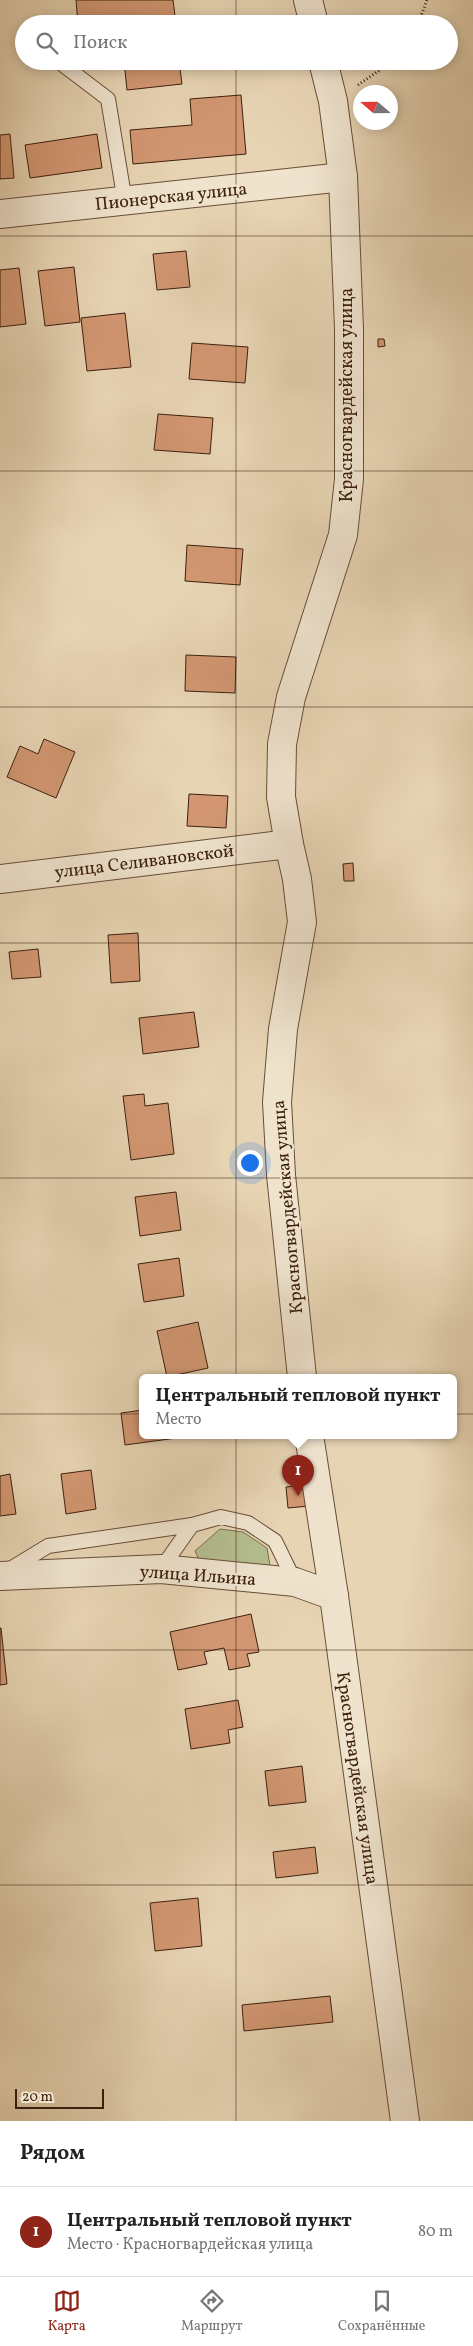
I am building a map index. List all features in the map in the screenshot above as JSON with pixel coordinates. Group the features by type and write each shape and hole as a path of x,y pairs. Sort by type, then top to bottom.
{"street":[{"path":"308,0 312,15"},
{"name":"Красногвардейская улица","path":"302,1374 281,1175 276,1102 283,1029 302,922 297,879 281,797 282,744 291,697 343,536 349,479 349,329 343,177 333,102 325,70"},
{"name":"Пионерская улица","path":"0,214 343,177"},
{"name":"улица Селивановской","path":"0,878 289,844"},
{"name":"Красногвардейская улица","path":"310,1439 334,1596 405,2121"},
{"name":"улица Ильина","path":"0,1576 161,1569 295,1582 334,1596"}],"lane":[{"path":"70,70 108,99 125,202"},
{"path":"0,1576 48,1546 192,1525 221,1517 248,1523 274,1540 295,1582"},
{"path":"161,1569 192,1525"}],"path":[{"path":"421,15 426,0"},
{"path":"333,102 380,70"}],"green space":[{"path":"220,1529 243,1532 267,1548 271,1571 200,1562 195,1551"}],"building":[{"path":"76,0 173,0 175,15 77,15"},
{"path":"125,70 180,70 182,84 127,90"},
{"path":"241,95 246,154 133,164 130,130 192,125 190,99"},
{"path":"10,134 14,178 0,179 0,135"},
{"path":"97,134 102,168 30,178 25,145"},
{"path":"186,251 190,287 157,290 153,254"},
{"path":"74,267 80,322 45,326 38,271"},
{"path":"19,268 26,324 0,327 0,270"},
{"path":"125,313 131,367 87,371 81,318"},
{"path":"378,339 384,339 385,346 378,347"},
{"path":"192,343 248,347 245,383 189,379"},
{"path":"158,414 213,418 210,454 154,450"},
{"path":"187,545 243,549 240,585 185,581"},
{"path":"186,655 236,657 235,693 185,691"},
{"path":"44,739 75,752 56,798 7,777 20,746 38,754"},
{"path":"189,794 228,796 226,828 187,826"},
{"path":"353,863 354,881 344,881 343,864"},
{"path":"138,933 140,981 111,983 108,935"},
{"path":"38,949 41,977 12,979 9,952"},
{"path":"194,1012 199,1047 143,1054 139,1018"},
{"path":"144,1094 145,1106 168,1103 174,1154 131,1160 123,1096"},
{"path":"176,1192 181,1230 140,1236 135,1197"},
{"path":"179,1258 184,1296 144,1302 138,1264"},
{"path":"198,1322 208,1368 181,1374 166,1374 157,1331"},
{"path":"139,1411 139,1439 169,1439 125,1445 121,1413"},
{"path":"91,1470 96,1509 66,1514 61,1474"},
{"path":"10,1474 16,1514 0,1516 0,1476"},
{"path":"307,1484 309,1506 288,1508 286,1487"},
{"path":"251,1614 259,1652 247,1654 250,1666 229,1670 224,1648 204,1652 207,1664 178,1670 170,1632"},
{"path":"0,1628 7,1684 0,1685"},
{"path":"238,1700 243,1727 228,1730 230,1743 191,1749 185,1709"},
{"path":"302,1766 306,1802 269,1806 265,1771"},
{"path":"315,1847 318,1873 276,1878 273,1852"},
{"path":"198,1898 202,1946 155,1951 150,1903"},
{"path":"330,1996 333,2022 244,2031 242,2005"}],"place":[{"name":"Центральный тепловой пункт","path":"298,1496"}]}
